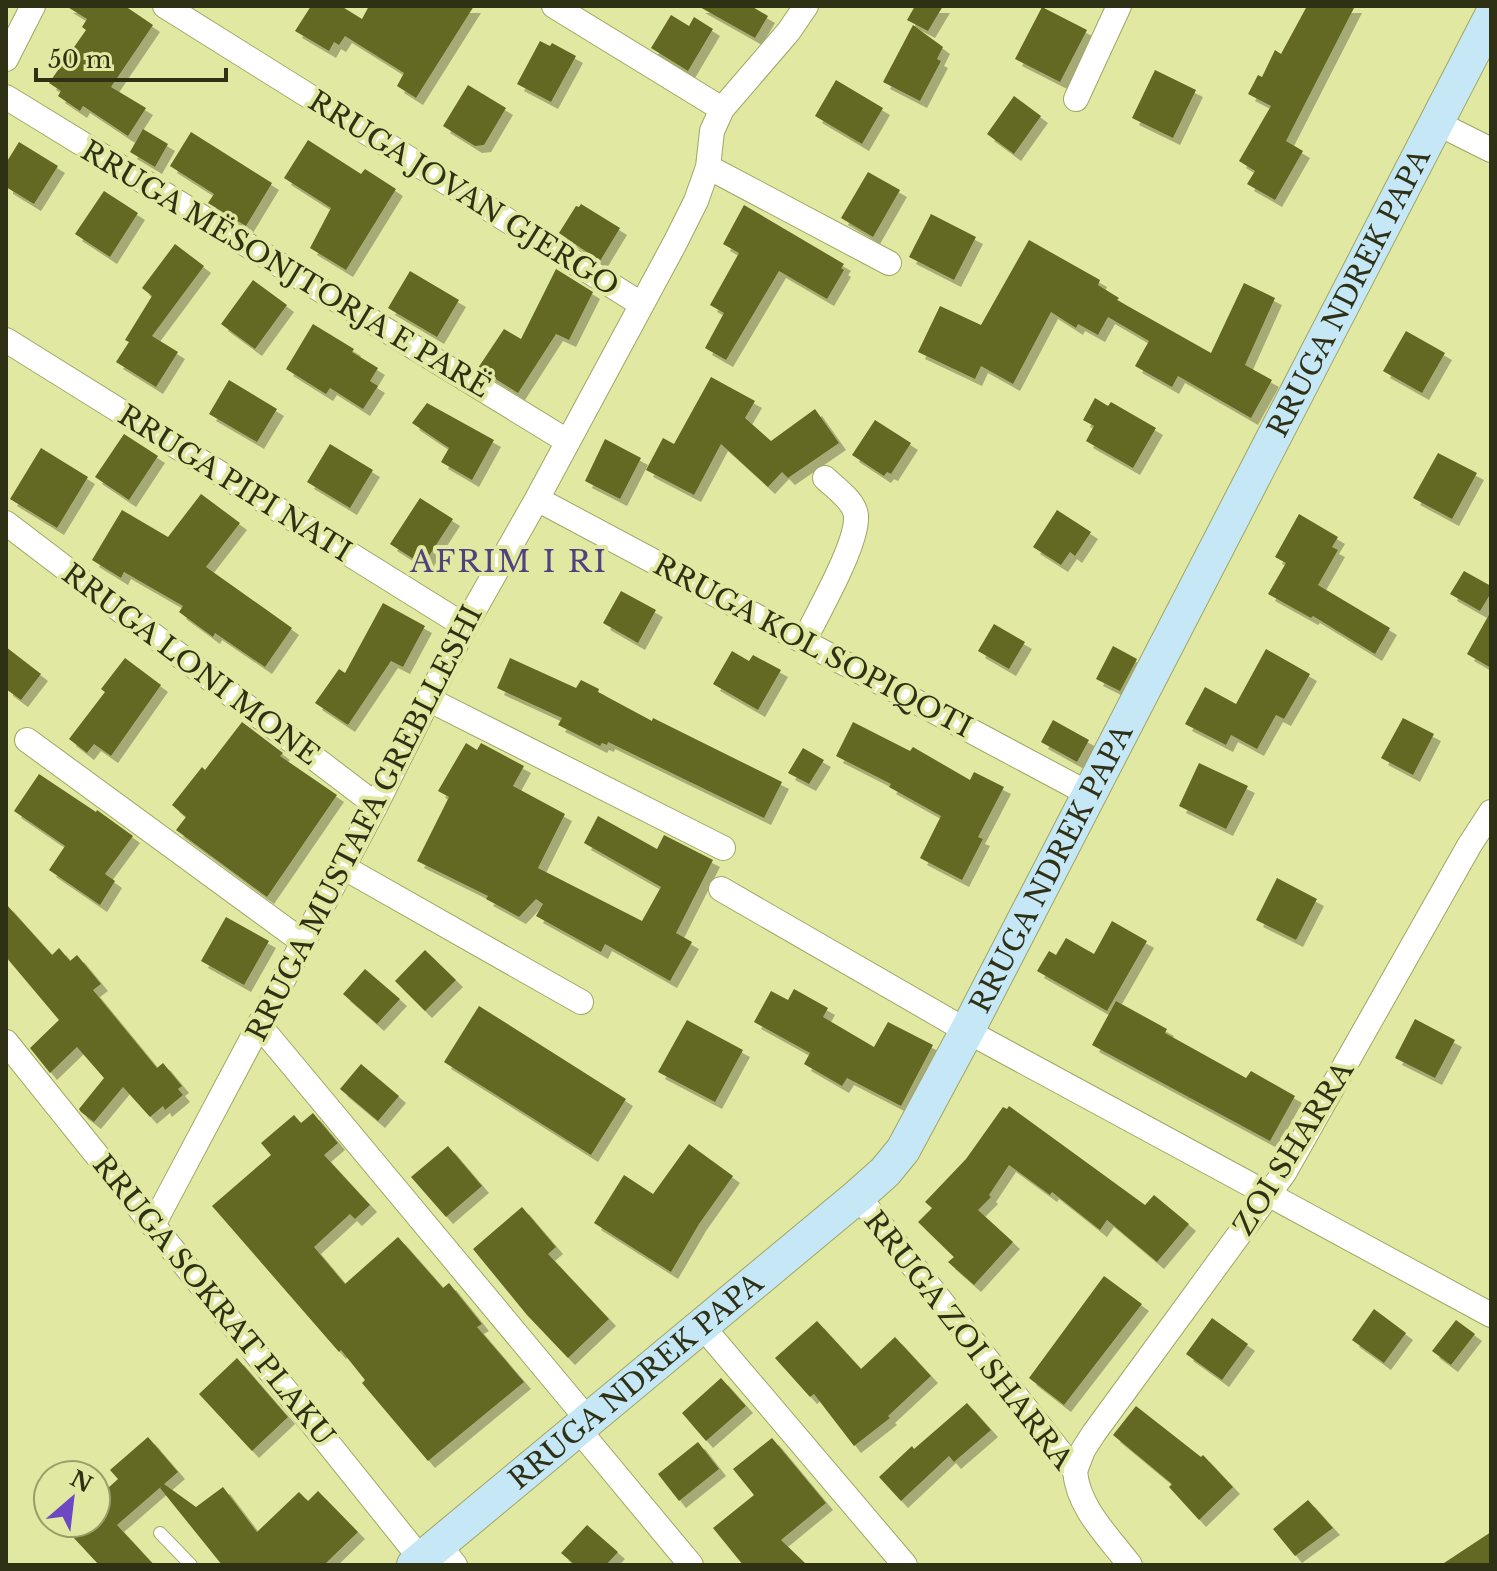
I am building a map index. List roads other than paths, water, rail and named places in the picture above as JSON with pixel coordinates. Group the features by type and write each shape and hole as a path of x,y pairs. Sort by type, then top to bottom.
{"street":[{"path":"6,59 33,6"},
{"name":"RRUGA JOVAN GJERGO","path":"165,6 641,304"},
{"path":"554,6 722,109"},
{"name":"RRUGA MUSTAFA GREBLLESHI","path":"153,1225 376,805 465,626 675,243 696,201 708,167 712,131 722,109 789,31 806,6"},
{"path":"1076,99 1119,6"},
{"path":"1473,6 1491,16"},
{"name":"RRUGA NDREK PAPA","path":"432,1558 583,1424 858,1196 885,1172 903,1150 1491,16"},
{"name":"RRUGA MËSONJTORJA E PARË","path":"6,97 567,441"},
{"path":"1437,123 1491,150"},
{"path":"708,167 889,263"},
{"name":"RRUGA PIPI NATI","path":"6,340 465,626"},
{"path":"804,641 843,562 856,515 851,503 825,478"},
{"name":"RRUGA KOL SOPIQOTI","path":"537,499 1089,794"},
{"name":"RRUGA LONI MONE","path":"6,523 376,805"},
{"path":"428,699 723,848"},
{"path":"27,740 303,942"},
{"name":"ZOI SHARRA","path":"1075,1471 1094,1433 1269,1196 1491,812"},
{"path":"343,867 581,1002"},
{"path":"721,889 967,1031 1491,1315"},
{"path":"259,1025 583,1424 691,1565"},
{"name":"RRUGA SOKRAT PLAKU","path":"6,1042 153,1225 432,1558"},
{"name":"RRUGA ZOI SHARRA","path":"858,1196 1075,1471 1076,1488 1083,1503 1130,1565"},
{"path":"702,1326 905,1565"}],"lane":[{"path":"160,1533 191,1565"}],"district":[{"name":"AFRIM I RI","path":"509,562"}]}
